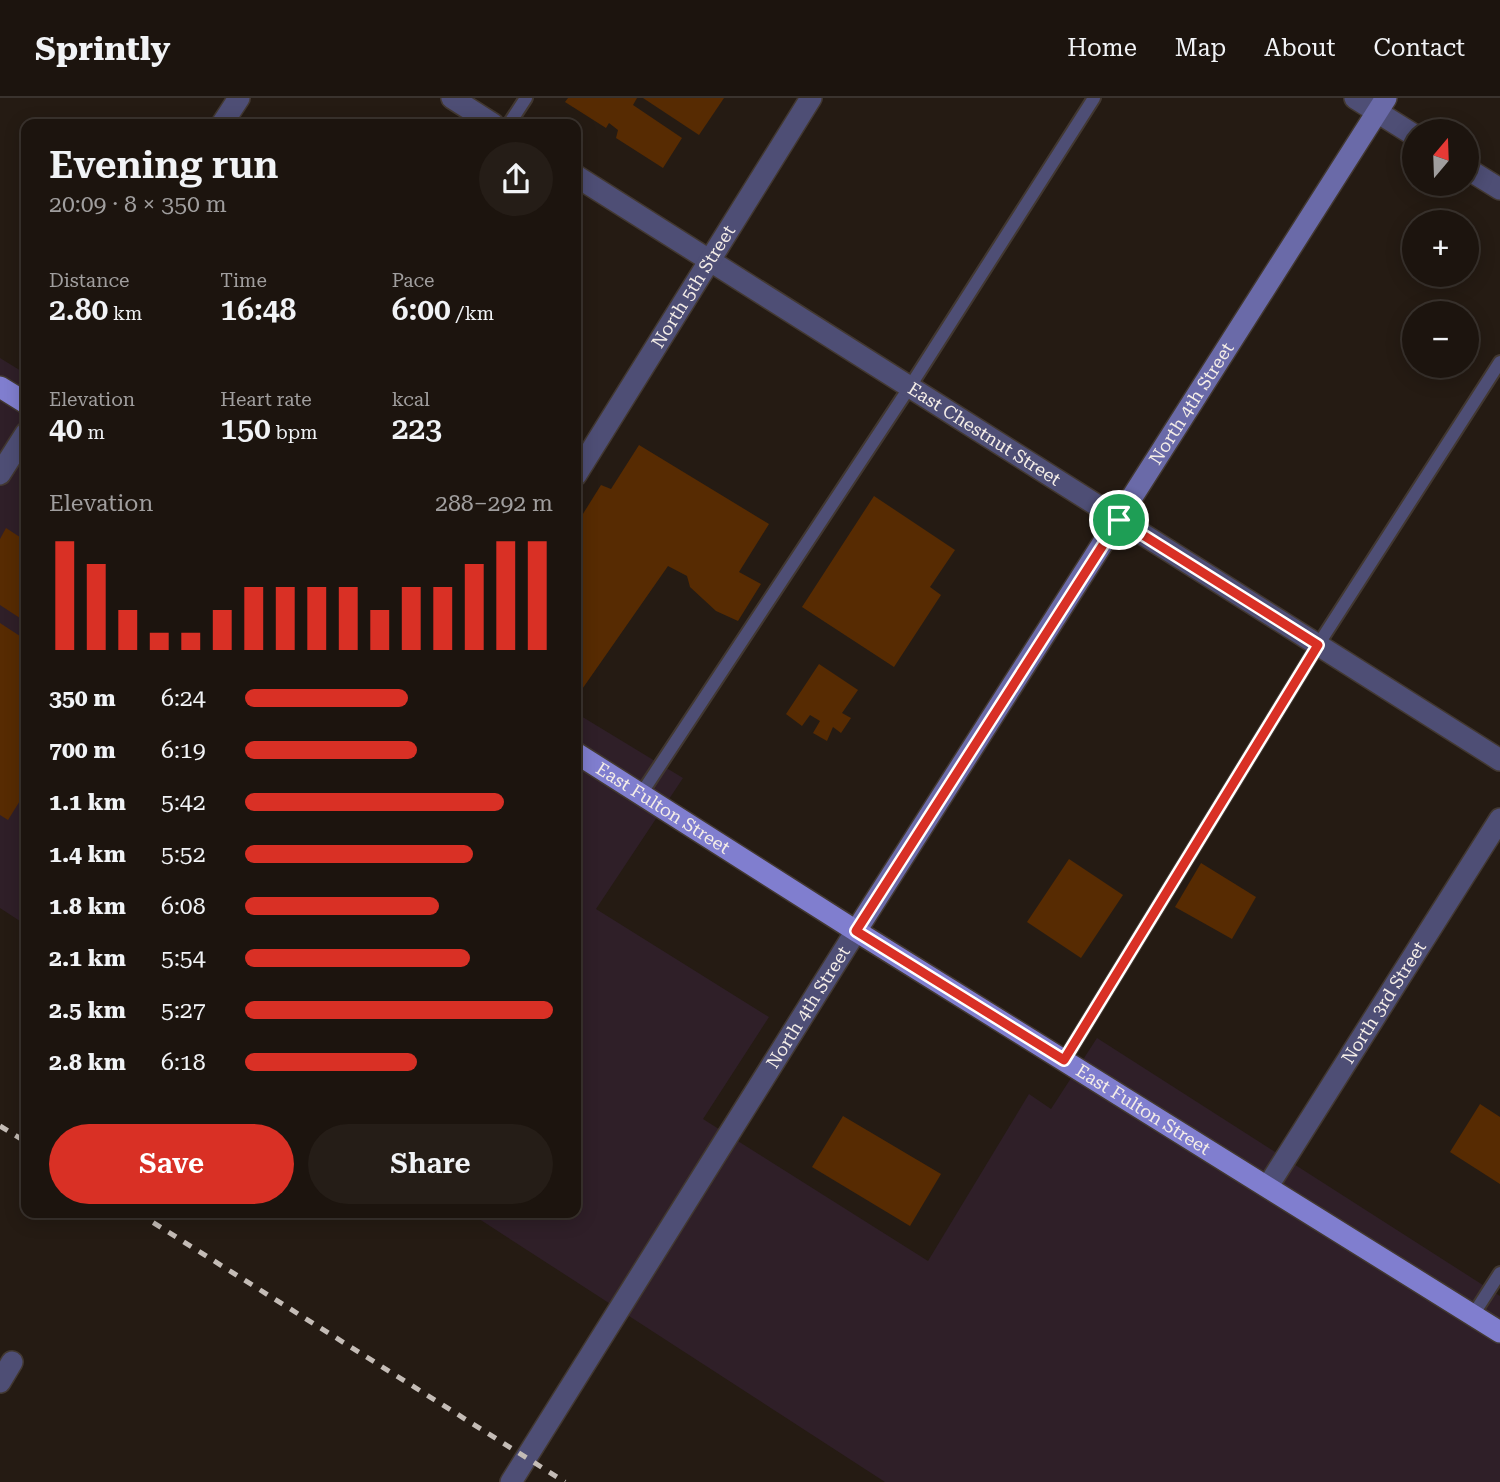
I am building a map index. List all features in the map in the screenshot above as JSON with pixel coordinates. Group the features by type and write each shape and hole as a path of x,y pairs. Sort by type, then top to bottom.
{"main road":[{"name":"North 4th Street","path":"856,931 1382,105"},
{"path":"0,387 21,400"},
{"name":"East Fulton Street","path":"581,755 856,931 1500,1332"}],"street":[{"path":"225,119 239,98"},
{"path":"452,98 485,119"},
{"name":"North 5th Street","path":"581,467 811,98"},
{"path":"1355,98 1382,105 1402,124"},
{"path":"1479,176 1500,189"},
{"name":"East Chestnut Street","path":"581,179 1500,760"},
{"path":"0,474 21,441"},
{"name":"North 3rd Street","path":"1268,1186 1500,818"},
{"name":"North 4th Street","path":"511,1482 856,931"},
{"path":"0,1382 12,1362"}],"lane":[{"path":"512,119 526,98"},
{"path":"641,794 909,387 1094,98"},
{"path":"1064,1060 1318,645 1500,362"},
{"path":"1473,1315 1500,1273"}],"shaded area":[{"path":"0,358 21,371 21,922 0,908"},
{"path":"581,716 683,778 596,909 769,1017 703,1119 928,1261 1029,1094 1051,1109 1097,1038 1500,1296 1500,1482 885,1482 478,1218 581,1218"}],"building":[{"path":"568,98 637,98 633,105 682,138 663,168 616,138 618,130 609,123 606,128 565,102"},
{"path":"643,98 724,98 699,135"},
{"path":"639,445 769,524 739,572 761,584 738,621 716,611 690,587 687,576 668,566 581,691 581,517 601,485 611,489"},
{"path":"874,496 955,550 930,587 941,595 894,667 802,607"},
{"path":"6,528 21,538 21,619 0,605 0,539"},
{"path":"0,623 21,637 21,799 8,820 0,815"},
{"path":"819,664 858,690 842,713 851,718 841,733 833,727 827,741 813,733 820,721 810,715 802,726 786,714"},
{"path":"1069,859 1123,895 1081,958 1027,922"},
{"path":"1201,863 1256,897 1232,939 1175,907"},
{"path":"1480,1104 1500,1117 1500,1184 1450,1152"},
{"path":"843,1116 941,1174 910,1226 812,1167"}],"railway":[{"path":"0,1126 21,1139"},
{"path":"146,1218 565,1482"}],"route":[{"path":"1119,520 1318,645 1064,1060 856,931 1119,520"}]}
